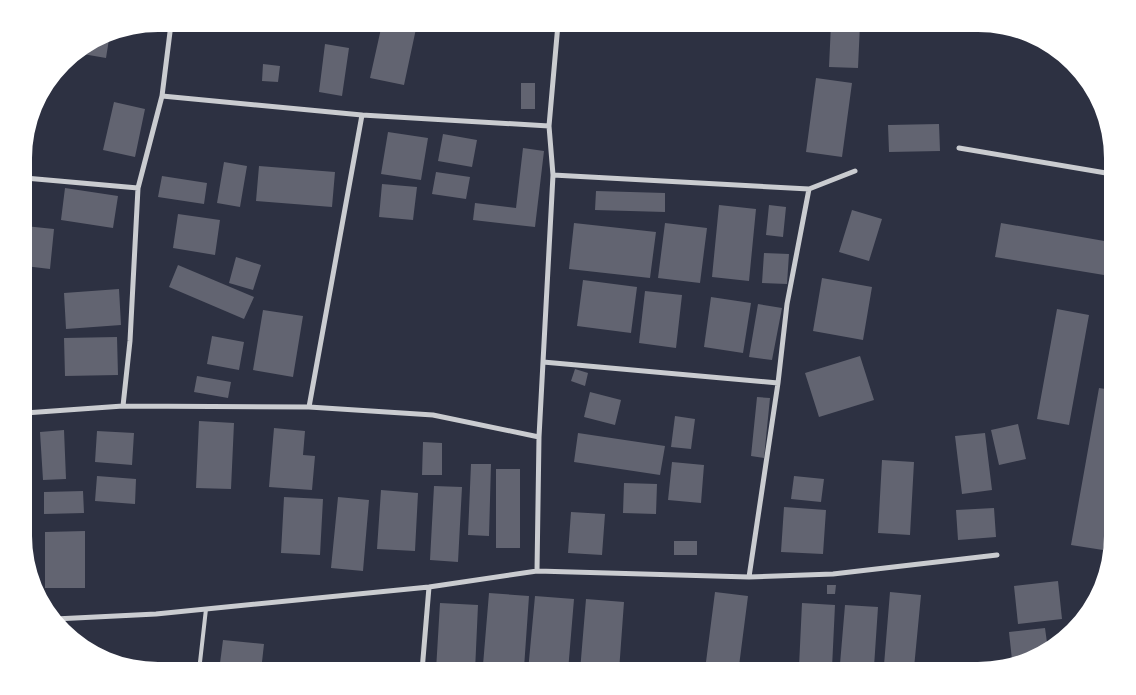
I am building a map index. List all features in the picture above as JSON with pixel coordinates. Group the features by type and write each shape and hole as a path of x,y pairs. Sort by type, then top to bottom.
{"street":[{"path":"123,406 130,341 138,188 162,96 171,33"},
{"path":"537,571 539,437 553,175 549,126 557,33"},
{"path":"162,96 362,114 549,126"},
{"path":"309,407 362,114"},
{"path":"959,148 1103,172"},
{"path":"553,175 809,189 855,171"},
{"path":"32,179 138,188"},
{"path":"749,577 778,383 787,304 809,189"},
{"path":"543,362 778,383"},
{"path":"32,412 123,406 309,407 433,415 539,437"},
{"path":"62,618 156,614 429,587 537,571 749,577 833,574 998,555"},
{"path":"423,662 429,587"}],"lane":[{"path":"200,662 206,609"}],"building":[{"path":"831,32 860,32 858,68 829,67"},
{"path":"380,33 415,33 404,85 370,78"},
{"path":"108,43 106,58 87,55"},
{"path":"325,44 349,48 342,96 319,92"},
{"path":"263,64 280,66 278,82 262,81"},
{"path":"816,78 852,83 842,157 806,152"},
{"path":"521,83 535,83 535,109 521,109"},
{"path":"114,102 145,109 135,157 103,150"},
{"path":"939,124 940,151 889,152 888,125"},
{"path":"388,132 428,138 421,180 381,174"},
{"path":"443,134 477,140 472,167 438,161"},
{"path":"523,148 544,151 535,227 473,220 475,203 516,208"},
{"path":"224,162 247,166 240,207 217,203"},
{"path":"259,166 335,172 332,207 256,201"},
{"path":"436,172 470,177 466,199 432,194"},
{"path":"162,176 207,183 204,204 158,197"},
{"path":"382,184 417,187 413,220 379,217"},
{"path":"65,188 118,196 113,228 61,220"},
{"path":"596,191 665,193 665,212 595,210"},
{"path":"719,205 756,209 749,281 712,277"},
{"path":"769,205 786,207 783,237 766,235"},
{"path":"852,210 882,219 869,261 839,252"},
{"path":"178,214 220,220 215,255 173,248"},
{"path":"574,223 656,232 650,278 569,269"},
{"path":"665,223 707,228 700,283 658,278"},
{"path":"1001,223 1103,241 1103,275 995,257"},
{"path":"32,227 54,229 50,269 32,267"},
{"path":"764,253 789,254 787,284 762,283"},
{"path":"236,257 261,265 253,290 229,283"},
{"path":"178,265 254,297 244,319 169,287"},
{"path":"822,278 872,287 863,340 813,331"},
{"path":"583,280 637,287 631,333 577,326"},
{"path":"119,289 121,325 66,329 64,293"},
{"path":"645,291 682,295 676,348 639,343"},
{"path":"711,297 751,303 743,353 704,347"},
{"path":"758,304 782,308 772,360 749,357"},
{"path":"1057,309 1089,315 1069,425 1037,419"},
{"path":"263,310 303,316 293,377 253,370"},
{"path":"212,336 244,342 239,370 207,364"},
{"path":"117,337 118,375 65,376 64,338"},
{"path":"860,356 874,400 819,417 805,373"},
{"path":"575,369 588,373 585,386 571,381"},
{"path":"197,376 231,382 228,398 194,392"},
{"path":"1099,388 1103,389 1102,550 1071,545"},
{"path":"590,392 621,400 615,425 584,417"},
{"path":"757,397 770,398 764,458 751,456"},
{"path":"675,416 695,419 691,449 671,447"},
{"path":"199,421 234,423 231,489 196,488"},
{"path":"1018,424 1026,459 999,465 991,430"},
{"path":"274,428 305,431 303,455 315,456 312,490 269,487"},
{"path":"64,430 66,479 43,480 40,432"},
{"path":"97,431 134,433 132,465 95,462"},
{"path":"578,433 665,446 660,475 574,462"},
{"path":"985,433 992,490 962,494 955,436"},
{"path":"423,442 442,443 442,475 422,475"},
{"path":"882,460 914,462 910,535 878,533"},
{"path":"672,462 704,465 701,503 668,500"},
{"path":"471,464 491,464 489,536 468,535"},
{"path":"496,469 520,469 520,548 496,548"},
{"path":"97,476 136,479 135,504 95,501"},
{"path":"794,476 824,479 821,502 791,499"},
{"path":"624,483 657,484 656,514 623,513"},
{"path":"434,486 462,487 458,562 430,560"},
{"path":"381,490 418,493 415,551 377,549"},
{"path":"83,491 84,513 44,514 44,492"},
{"path":"284,497 323,499 320,555 281,553"},
{"path":"338,497 369,500 363,571 331,568"},
{"path":"784,507 826,510 823,554 781,552"},
{"path":"994,508 996,537 958,540 956,510"},
{"path":"571,512 605,514 602,555 568,553"},
{"path":"85,531 85,588 45,588 45,532"},
{"path":"674,541 697,541 697,555 674,555"},
{"path":"1058,581 1062,619 1018,624 1014,586"},
{"path":"827,585 836,585 835,594 827,594"},
{"path":"715,592 748,596 740,662 706,662"},
{"path":"890,592 921,595 915,662 884,662"},
{"path":"489,593 529,596 524,662 483,662"},
{"path":"535,596 574,599 569,662 529,662"},
{"path":"586,599 624,602 620,662 581,662"},
{"path":"440,603 478,605 475,662 436,662"},
{"path":"802,603 835,605 832,662 799,662"},
{"path":"845,605 878,607 874,662 840,662"},
{"path":"1045,628 1047,641 1033,650 1012,658 1009,632"},
{"path":"223,640 264,644 262,662 220,662"}]}
